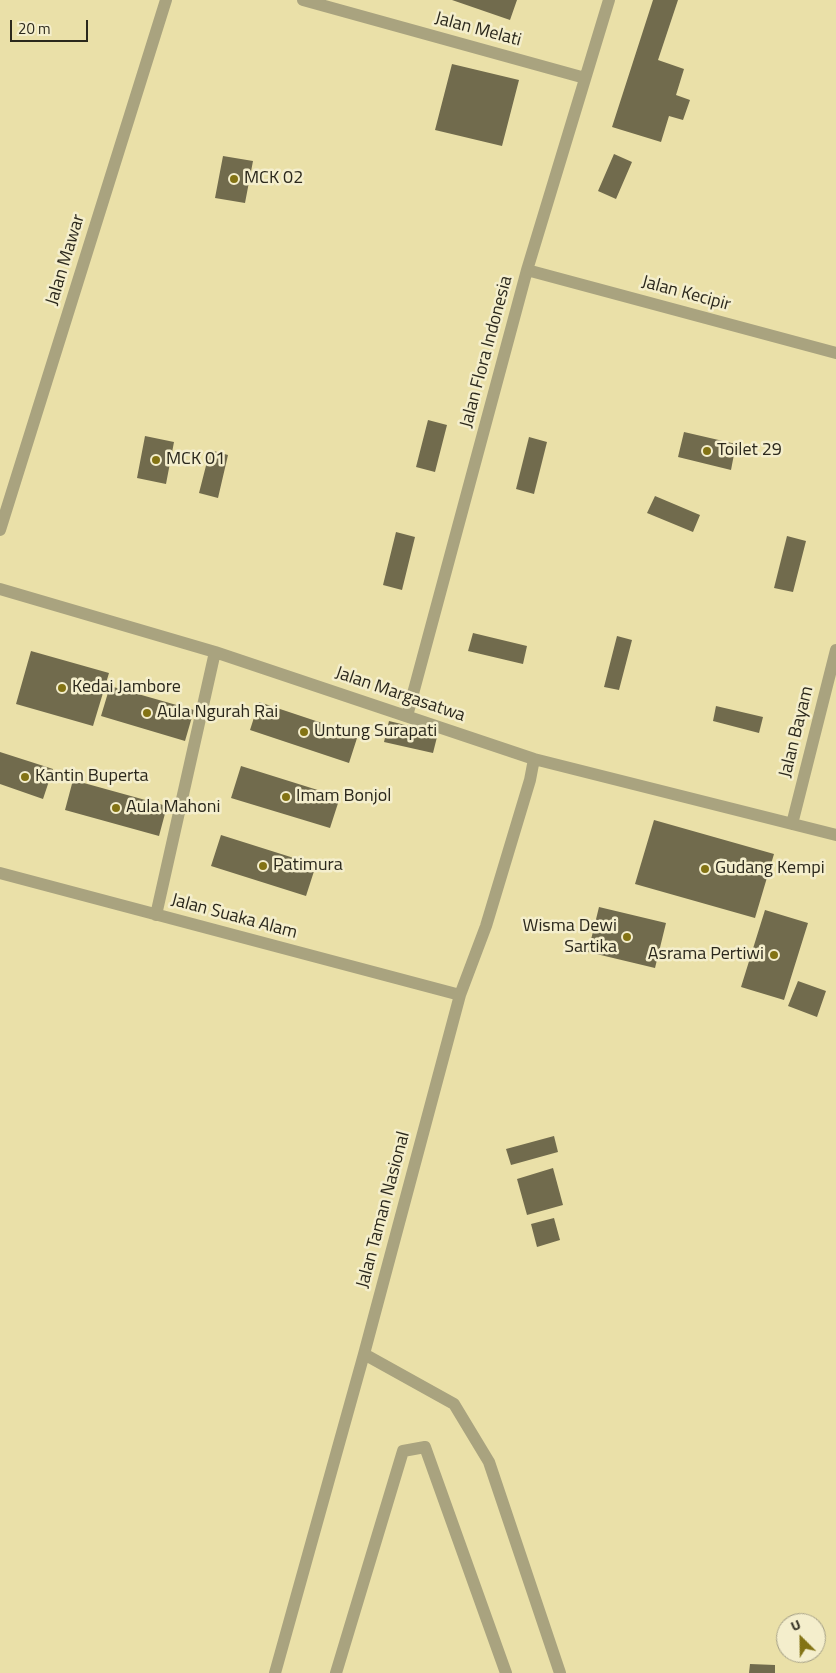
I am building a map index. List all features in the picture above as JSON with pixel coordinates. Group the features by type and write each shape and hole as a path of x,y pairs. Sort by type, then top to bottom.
{"street":[{"name":"Jalan Mawar","path":"0,530 166,0"},
{"name":"Jalan Melati","path":"303,0 585,78"},
{"name":"Jalan Flora Indonesia","path":"407,716 528,270 609,0"},
{"name":"Jalan Kecipir","path":"528,270 836,353"},
{"name":"Jalan Margasatwa","path":"0,589 215,652 534,759 836,835"},
{"name":"Jalan Bayam","path":"792,824 836,650"},
{"path":"156,915 215,652"},
{"name":"Jalan Taman Nasional","path":"275,1673 364,1354 460,995 486,926 530,780 534,759"},
{"name":"Jalan Suaka Alam","path":"0,873 460,995"},
{"path":"364,1354 454,1404 489,1462 560,1673"},
{"path":"336,1673 403,1451 425,1447 506,1673"}],"shaded area":[{"path":"0,0 836,0 836,1673 0,1673"}],"building":[{"path":"452,0 517,0 510,20"},
{"path":"653,0 678,0 658,60 684,69 676,95 690,100 683,120 669,116 661,142 612,127"},
{"path":"452,64 519,80 502,146 435,130"},
{"path":"614,154 632,162 616,199 598,191"},
{"name":"MCK 02","path":"223,156 253,161 245,203 215,198"},
{"path":"428,420 447,425 435,472 416,467"},
{"name":"Toilet 29","path":"684,432 736,444 731,470 678,457"},
{"name":"MCK 01","path":"145,436 174,442 166,484 137,478"},
{"path":"529,437 547,442 534,494 516,489"},
{"path":"210,450 228,455 218,498 199,493"},
{"path":"655,496 700,515 693,532 647,513"},
{"path":"396,532 415,537 402,590 383,585"},
{"path":"787,536 806,541 793,592 774,588"},
{"path":"473,633 527,646 523,664 468,651"},
{"path":"617,636 632,640 619,690 604,687"},
{"name":"Kedai Jambore","path":"31,651 109,673 93,726 16,704"},
{"name":"Aula Ngurah Rai","path":"110,686 194,710 185,741 101,716"},
{"name":"Untung Surapati","path":"259,702 358,735 349,763 250,730"},
{"path":"716,706 763,717 759,733 713,721"},
{"path":"389,721 438,733 433,753 384,742"},
{"name":"Kantin Buperta","path":"0,752 53,769 43,799 0,784"},
{"name":"Imam Bonjol","path":"241,766 340,797 330,828 231,798"},
{"name":"Aula Mahoni","path":"73,780 167,806 159,836 65,810"},
{"name":"Gudang Kempi","path":"654,820 774,854 755,918 635,884"},
{"name":"Patimura","path":"221,835 316,865 306,896 211,866"},
{"name":"Wisma Dewi Sartika","path":"599,907 666,923 655,968 588,952"},
{"name":"Asrama Pertiwi","path":"765,910 808,923 784,1000 741,987"},
{"path":"798,981 826,991 817,1017 788,1006"},
{"path":"554,1136 558,1152 511,1165 506,1149"},
{"path":"553,1168 563,1205 527,1215 517,1179"},
{"path":"554,1218 560,1240 537,1247 531,1224"},
{"path":"750,1664 775,1665 775,1673 749,1673"}],"place":[{"name":"MCK 02","path":"234,179"},
{"name":"Toilet 29","path":"707,451"},
{"name":"MCK 01","path":"156,460"},
{"name":"Kedai Jambore","path":"62,688"},
{"name":"Aula Ngurah Rai","path":"147,713"},
{"name":"Untung Surapati","path":"304,732"},
{"name":"Kantin Buperta","path":"25,777"},
{"name":"Imam Bonjol","path":"286,797"},
{"name":"Aula Mahoni","path":"116,808"},
{"name":"Patimura","path":"263,866"},
{"name":"Gudang Kempi","path":"705,869"},
{"name":"Wisma Dewi Sartika","path":"627,937"},
{"name":"Asrama Pertiwi","path":"774,955"}]}
